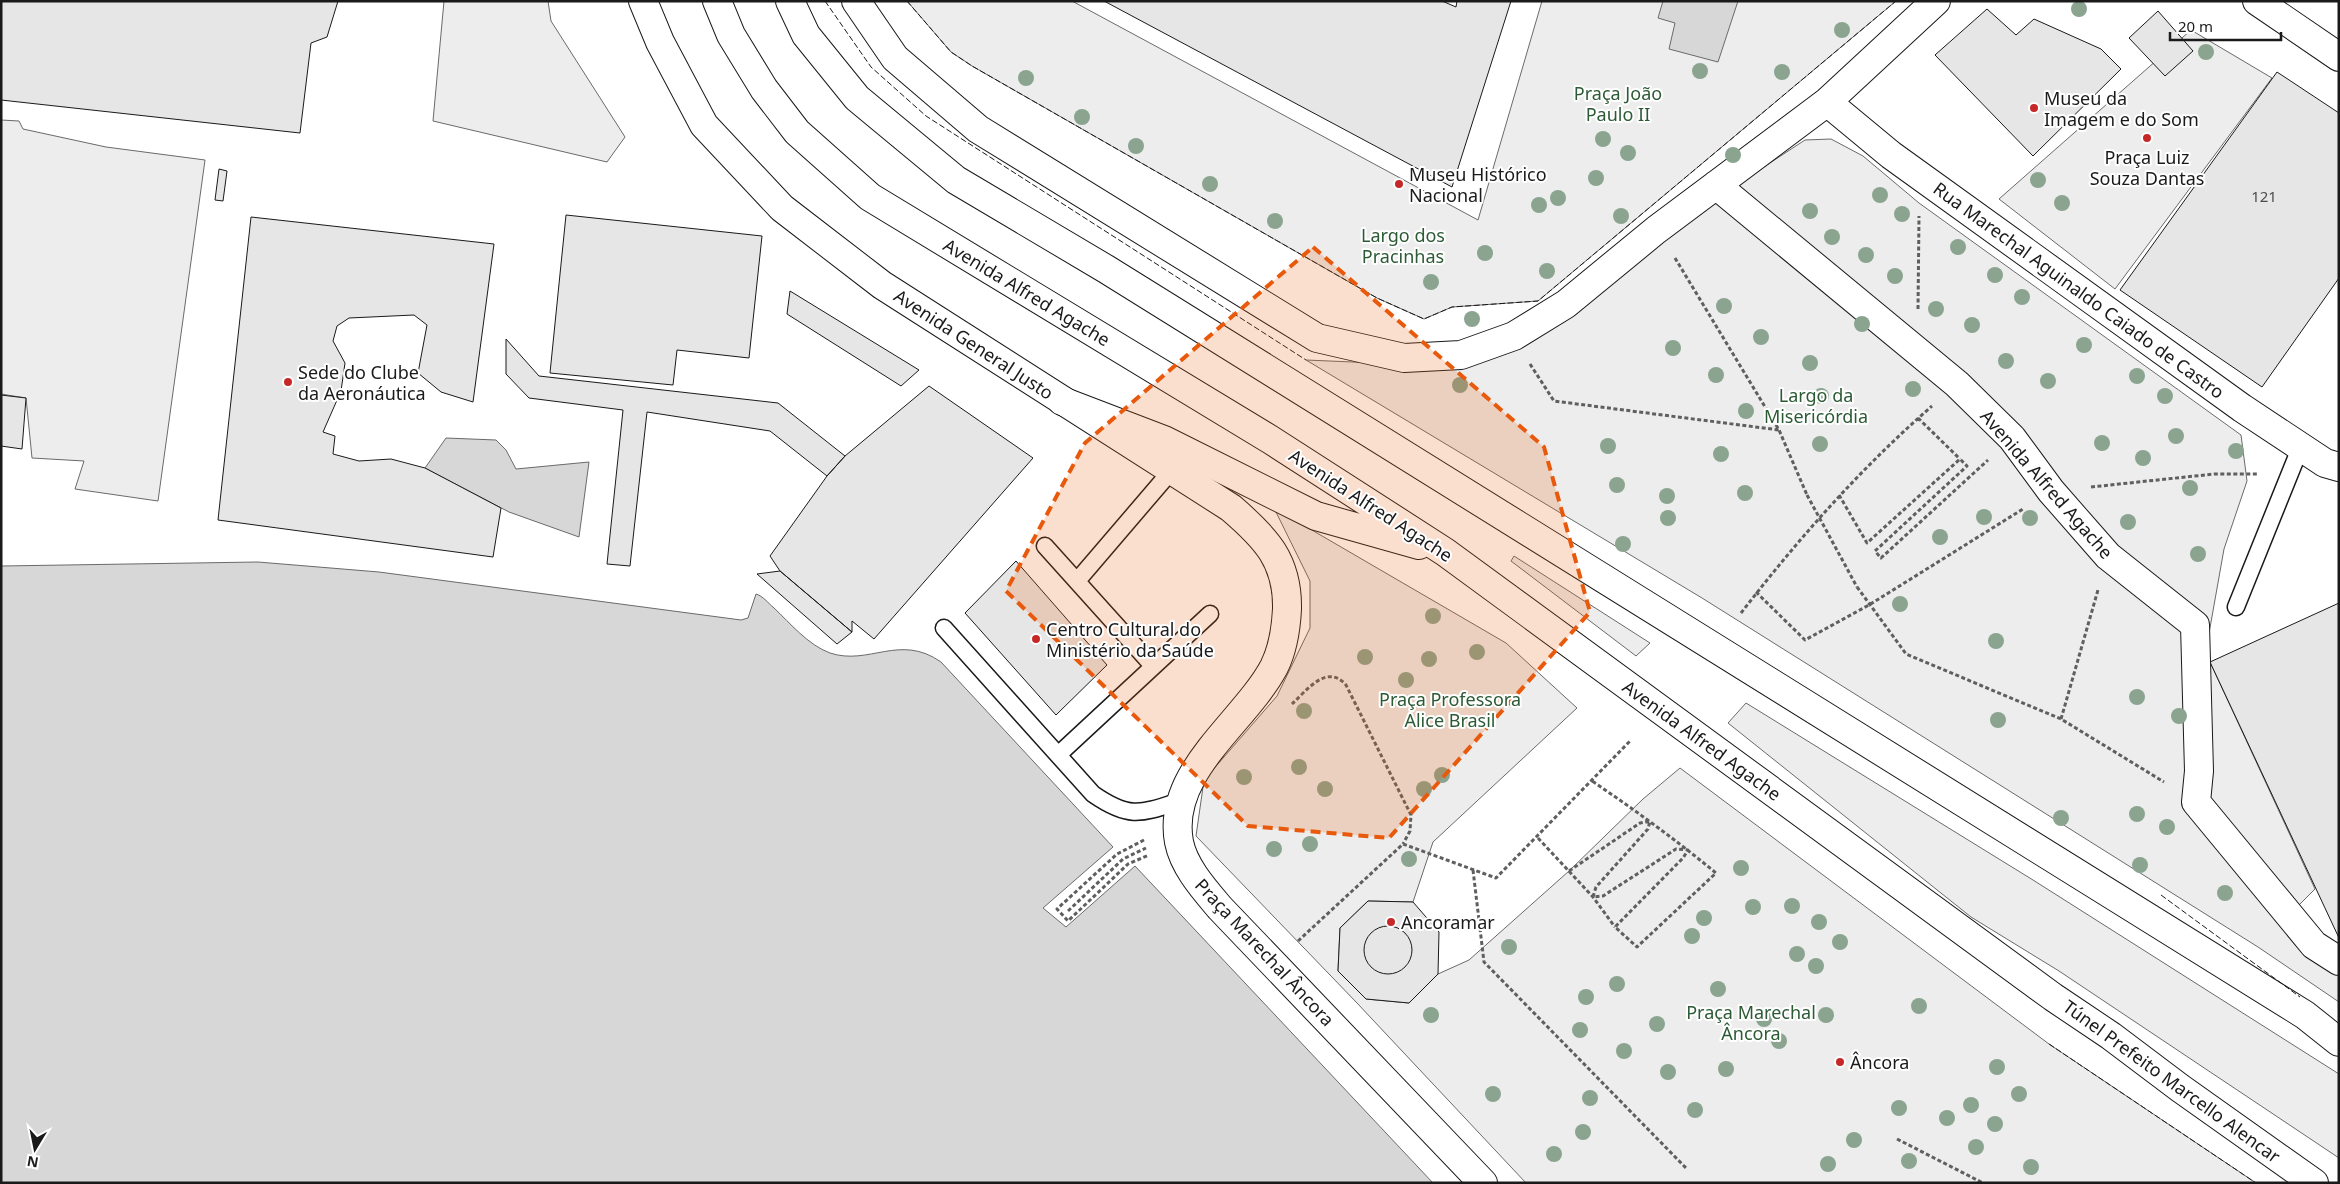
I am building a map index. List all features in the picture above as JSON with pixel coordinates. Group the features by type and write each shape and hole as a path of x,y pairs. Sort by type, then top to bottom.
{"main road":[{"name":"Avenida General Justo","path":"643,1 660,42 704,125 782,208 882,285 1231,508 1260,532 1280,563 1288,592 1286,632 1274,667 1253,697"},
{"name":"Avenida Alfred Agache","path":"716,1 731,35 764,89 791,125 870,197 1271,440 1445,552 2053,997"},
{"path":"790,1 806,35 857,98 956,180 1106,269 2151,920 2305,1016 2339,1042"},
{"path":"856,1 895,58 978,129 1317,338 1404,358 1461,355 1514,336 1566,304 1656,230 1827,102 1936,1"},
{"path":"2257,1 2339,57"},
{"name":"Rua Marechal Aguinaldo Caiado de Castro","path":"1827,102 1918,175 2234,402 2325,463 2339,467"},
{"name":"Avenida Alfred Agache","path":"1716,185 1957,384 2012,438 2051,492 2108,556 2195,625 2199,771 2196,802"},
{"path":"1062,401 1164,440 1316,516 1445,552"},
{"path":"1179,825 1192,775 1253,697"},
{"path":"2196,802 2314,945 2339,961"},
{"name":"Praça Marechal Âncora","path":"1179,825 1197,882 1483,1183"},
{"name":"Túnel Prefeito Marcello Alencar","path":"2053,997 2111,1036 2180,1088 2314,1183"}],"lane":[{"path":"2236,607 2300,446"},
{"path":"1077,581 1172,470"},
{"path":"1045,546 1154,666"},
{"path":"1058,755 1210,614"},
{"path":"944,628 1093,794 1122,811 1152,810 1179,825"}],"path":[{"path":"1918,175 1918,351"},
{"path":"1656,230 1664,239 1779,430 1807,495 1857,587 1906,654 2061,719 2196,802"},
{"path":"1514,336 1554,401 1779,430"},
{"path":"1741,613 1756,592 1839,495 1894,439 1957,384"},
{"path":"1918,418 1967,466 1875,551 1881,558 2012,438"},
{"path":"1839,495 1867,543 1960,459"},
{"path":"1756,592 1804,640 1870,605 2051,492 2214,474 2289,474"},
{"path":"2061,719 2108,556"},
{"path":"1253,697 1266,712 1271,714 1281,713 1321,678 1332,676 1340,678 1346,685 1410,815 1410,831 1403,844 1274,964"},
{"path":"1403,844 1496,878 1538,838 1630,741"},
{"path":"1538,838 1593,897 1616,927 1637,947 1716,873 1650,821 1592,780"},
{"path":"1569,871 1640,823 1650,821"},
{"path":"1593,897 1596,887 1648,829 1650,821"},
{"path":"1179,825 1128,864 1068,921 1056,909 1117,854 1179,825"},
{"path":"1068,911 1123,859 1179,825"},
{"path":"1593,897 1603,896 1676,849 1688,850"},
{"path":"1616,927 1684,858 1688,850"},
{"path":"1473,870 1484,962 1686,1168"},
{"path":"1897,1139 1983,1183"}],"highlighted area":[{"path":"1313,247 1544,447 1590,612 1389,838 1248,826 1006,591 1085,443"}],"shaded area":[{"path":"444,1 548,1 551,21 625,137 607,162 433,121"},
{"name":"Museu Histórico Nacional","path":"907,1 1072,1 1478,220 1542,1 1896,1 1538,301 1452,307 1424,319 1377,298 972,66 951,52"},
{"path":"1663,1 1738,1 1718,62 1669,49 1675,23 1658,18"},
{"name":"Praça Luiz Souza Dantas","path":"2191,30 2272,78 2115,289 1999,199"},
{"path":"1,120 19,121 23,129 106,147 205,160 158,501 75,489 84,461 32,458 26,398 1,394"},
{"name":"Largo da Misericórdia","path":"1831,139 1863,156 1919,203 2241,435 2247,481 2224,549 2208,639 2210,662 2315,889 2279,925 2312,960 2339,974 2339,1002 2258,947 1702,598 1306,360 1447,366 1518,346 1546,333 1724,193 1805,140"},
{"path":"446,438 496,440 506,450 516,469 589,462 579,537 509,512 425,468"},
{"path":"1274,508 1506,643 1577,708 1433,842 1413,902 1368,901 1340,928 1338,971 1366,999 1409,1003 1438,974 1469,960 1569,871 1643,799 1680,768 2049,1044 2256,1183 1526,1183 1357,1003 1196,836 1204,780 1277,696 1310,628 1310,581"},
{"path":"1514,556 1650,643 1636,656 1511,561"},
{"path":"258,562 379,572 741,620 748,618 756,594 761,596 814,645 830,653 858,656 898,650 912,650 926,654 941,662 1113,847 1043,908 1066,927 1135,866 1433,1183 1,1183 1,566"},
{"path":"1746,703 2033,880 2339,1074 2339,1158 2059,971 1971,917 1728,723"}],"building":[{"path":"1,1 338,1 327,37 311,43 300,133 1,100"},
{"path":"1104,1 1442,1 1456,7 1457,1 1511,1 1452,187"},
{"name":"Museu da Imagem e do Som","path":"1987,9 2016,35 2034,19 2101,49 2121,69 2033,156 1935,55"},
{"path":"2158,11 2193,51 2165,76 2129,38"},
{"path":"2277,72 2339,113 2339,278 2262,387 2120,290"},
{"path":"219,169 227,171 223,201 215,200"},
{"path":"566,215 762,236 749,358 677,350 673,385 550,373"},
{"name":"Sede do Clube da Aeronáutica","path":"251,217 494,244 473,402 441,392 418,373 427,325 414,315 349,318 337,326 333,341 345,363 341,391 323,432 335,436 333,454 359,461 391,459 425,468 501,508 493,557 218,520"},
{"path":"790,291 919,370 901,386 787,314"},
{"path":"506,339 539,376 778,403 845,456 827,476 770,431 647,412 630,566 607,564 623,410 529,398 506,374"},
{"path":"929,386 1033,458 874,639 852,621 852,632 780,571 770,556 827,476 845,456"},
{"path":"1,395 26,398 22,449 1,446"},
{"name":"Centro Cultural do Ministério da Saúde","path":"1016,561 1107,665 1056,715 965,613"},
{"path":"780,571 852,632 837,644 757,574"},
{"path":"2339,603 2339,938 2210,662"},
{"path":"1368,901 1413,902 1439,932 1438,974 1409,1003 1366,999 1338,971 1340,928"},
{"path":"1388,926 1397,928 1405,933 1410,941 1412,950 1410,959 1405,967 1397,972 1388,974 1379,972 1371,967 1366,959 1364,950 1366,941 1371,933 1379,928"}],"fence":[{"path":"825,1 871,67 926,116 1306,360"},
{"path":"907,1 951,52 972,66 1377,298 1424,319 1452,307 1538,301 1896,1"},
{"path":"2161,895 2300,997"},
{"path":"2049,1044 2256,1183"}],"place":[{"name":"Museu da Imagem e do Som","path":"2034,108"},
{"name":"Praça Luiz Souza Dantas","path":"2147,138"},
{"name":"Museu Histórico Nacional","path":"1399,184"},
{"name":"Sede do Clube da Aeronáutica","path":"288,382"},
{"name":"Centro Cultural do Ministério da Saúde","path":"1036,639"},
{"name":"Ancoramar","path":"1391,922"},
{"name":"Âncora","path":"1840,1062"}],"park label":[{"name":"Praça João Paulo II","path":"1618,104"},
{"name":"Largo dos Pracinhas","path":"1403,245"},
{"name":"Praça Professora Alice Brasil","path":"1450,710"}]}
